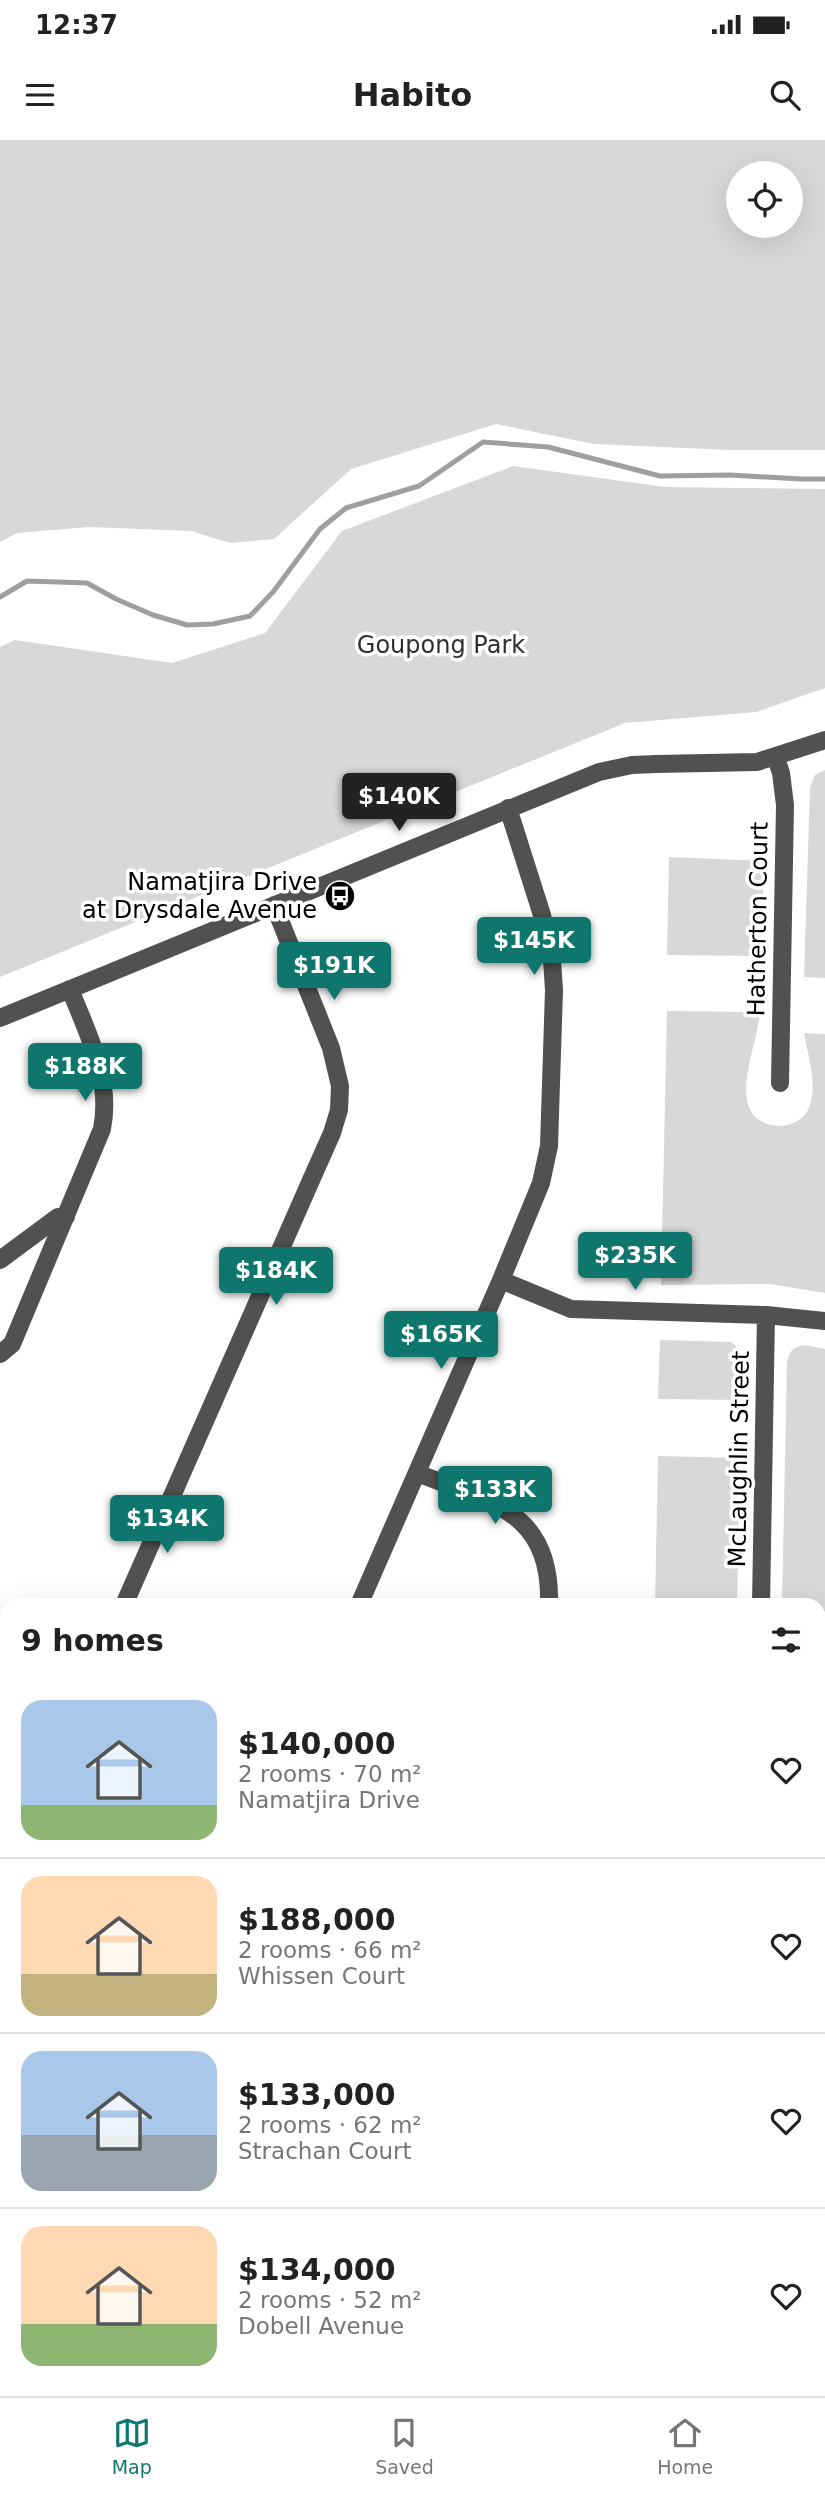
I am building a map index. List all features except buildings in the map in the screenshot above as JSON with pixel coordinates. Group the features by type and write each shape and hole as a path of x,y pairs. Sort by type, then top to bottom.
{"street":[{"path":"0,1018 599,772 673,763 738,764 776,758 825,740"},
{"name":"Hatherton Court","path":"776,758 785,805 780,1083"},
{"path":"362,1598 502,1280 541,1182 549,1146 554,990 552,960 542,915 508,808"},
{"path":"127,1598 332,1133 338,1110 340,1086 331,1048 274,905"},
{"path":"0,1354 12,1344 98,1145 104,1120 103,1084 97,1056 70,989"},
{"path":"0,1260 58,1217 66,1217"},
{"path":"502,1280 571,1309 766,1315 825,1321"},
{"name":"McLaughlin Street","path":"761,1598 766,1315"},
{"path":"417,1473 501,1507 530,1530 540,1543 547,1565 549,1598"}],"green space":[{"path":"0,140 825,140 825,450 730,450 594,444 496,424 351,469 274,539 230,543 191,531 89,527 17,533 0,542"},
{"name":"Goupong Park","path":"513,466 665,487 825,489 825,688 756,712 625,723 0,977 0,647 15,640 172,663 265,633 342,531"},
{"path":"825,770 825,978 804,977 810,787 815,775"},
{"path":"669,857 764,861 761,956 667,955"},
{"path":"667,1011 760,1012 746,1086 749,1107 754,1115 769,1125 788,1125 804,1116 809,1108 813,1090 804,1033 825,1034 825,1293 770,1284 661,1285"},
{"path":"660,1340 731,1342 740,1353 742,1361 741,1400 658,1399"},
{"path":"805,1345 825,1349 825,1598 782,1598 787,1362 789,1355"},
{"path":"658,1456 740,1458 737,1598 655,1598"}],"waterway":[{"path":"0,597 27,581 87,583 153,615 187,625 213,624 250,616 273,592 320,529 346,508 419,486 483,442 548,447 660,476 730,475 825,479"}],"place":[{"name":"Namatjira Drive at Drysdale Avenue","path":"340,896"}]}
